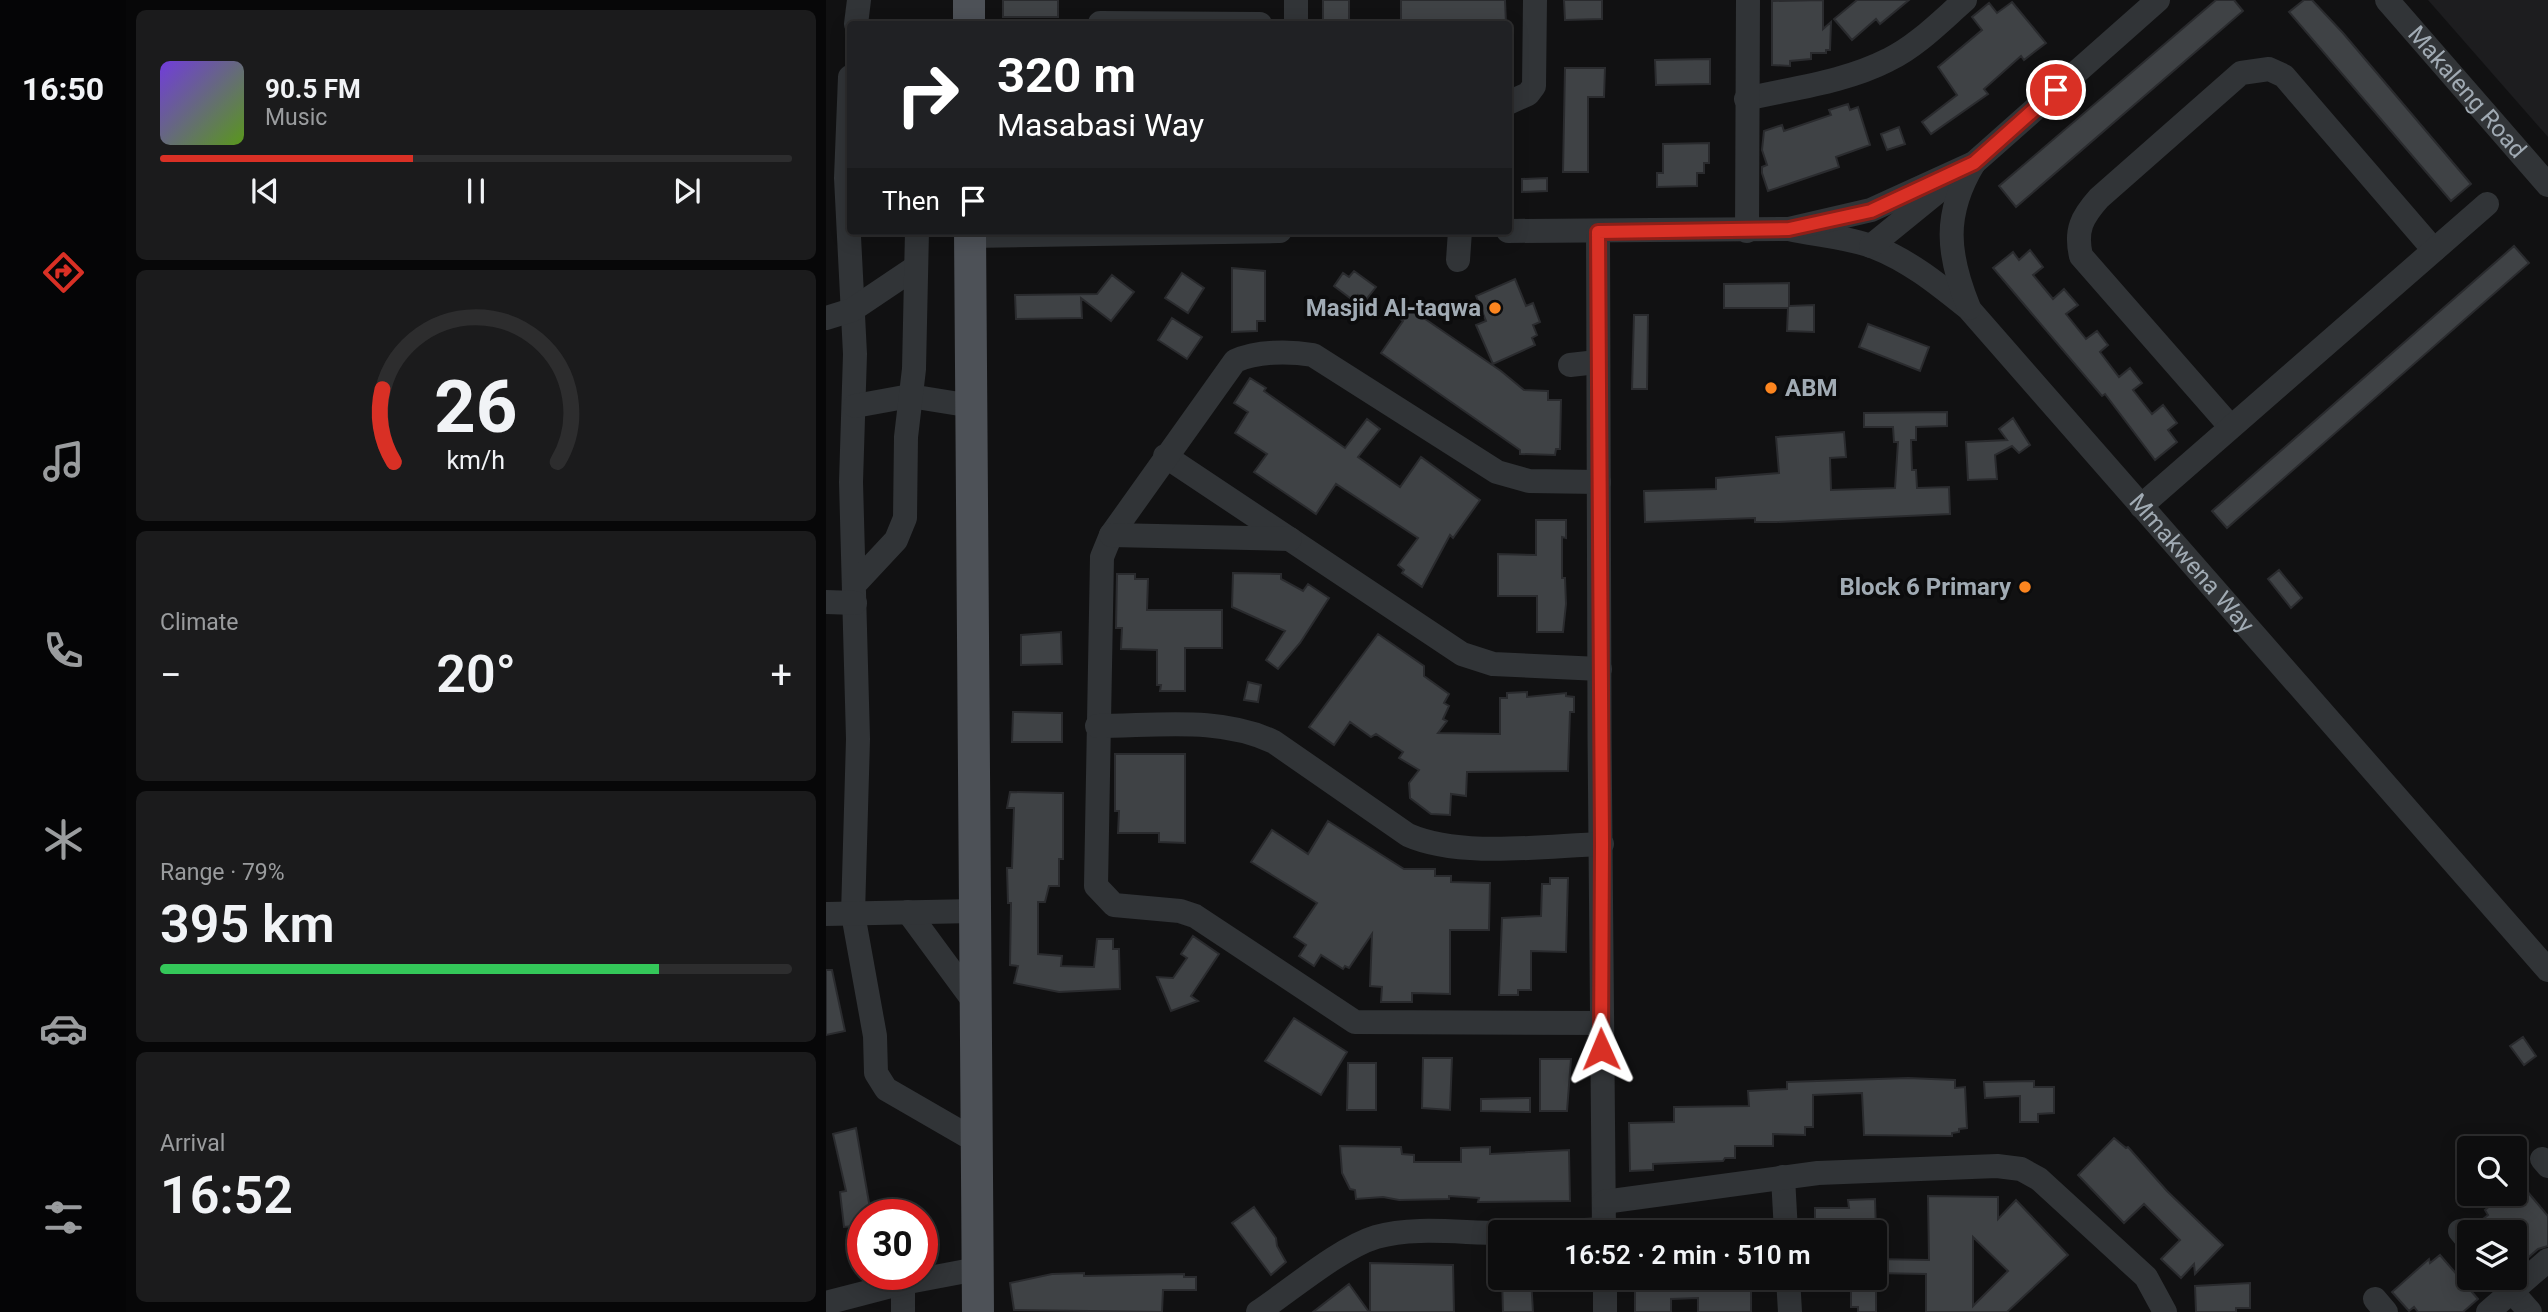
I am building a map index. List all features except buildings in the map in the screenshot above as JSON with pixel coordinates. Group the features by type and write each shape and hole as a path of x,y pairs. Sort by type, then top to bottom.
{"main road":[{"path":"969,0 969,21"},
{"path":"970,235 978,1312"}],"street":[{"path":"856,21 859,0"},
{"path":"1296,0 1296,21"},
{"path":"1512,101 1528,94 1534,86 1535,0"},
{"path":"1747,231 1748,0"},
{"path":"1746,99 1861,73 1891,59 1922,38 1965,0"},
{"path":"1871,246 1974,163 2158,0"},
{"name":"Makaleng Road","path":"2387,0 2548,185"},
{"path":"1100,16 1146,21"},
{"path":"2229,425 2081,256 2078,241 2083,216 2099,198 2241,73 2269,69 2284,75 2434,250"},
{"path":"1512,231 1789,229 1871,211 1974,163"},
{"path":"1969,309 1956,275 1951,241 1957,195 1974,163"},
{"path":"2141,506 2229,425 2487,204"},
{"name":"Mmakwena Way","path":"1789,229 1871,246 1900,259 1934,280 1969,309 2548,970"},
{"path":"1598,232 1602,844 1600,1023 1604,1220"},
{"path":"851,235 855,406 851,482 858,739 853,914 875,1036 876,1073 887,1089 976,1141"},
{"path":"826,602 854,594 903,528 914,358 917,235"},
{"path":"1458,260 1460,235"},
{"path":"826,318 852,310 916,267"},
{"path":"1599,482 1529,481 1497,472 1325,360 1298,352 1246,356 1235,361 1111,535 1102,557 1096,886 1114,905 1180,911 1195,916 1355,1022 1600,1023"},
{"path":"1570,365 1597,362"},
{"path":"855,406 910,396 972,406"},
{"path":"1165,456 1462,654 1493,664 1600,669"},
{"path":"1111,535 1290,539"},
{"path":"1097,726 1210,725 1252,731 1274,742 1408,835 1431,845 1458,848 1602,844"},
{"path":"826,914 975,911"},
{"path":"908,912 975,1003"},
{"path":"1604,1202 1818,1172 1997,1166 2021,1169 2039,1179 2146,1277 2165,1312"},
{"path":"1783,1177 1785,1220"},
{"path":"1258,1312 1354,1247 1376,1238 1398,1233 1488,1233"},
{"path":"2527,1272 2548,1260"},
{"path":"938,1276 978,1269"},
{"path":"826,1303 875,1290"},
{"path":"902,1290 903,1312"},
{"path":"1605,1290 1605,1312"},
{"path":"1789,1290 1790,1312"},
{"path":"2488,1312 2502,1290"},
{"path":"2511,1290 2530,1312"}],"shaded area":[{"path":"2428,0 2548,0 2548,137"}],"place":[{"name":"Masjid Al-taqwa","path":"1495,308"},
{"name":"ABM","path":"1771,388"},
{"name":"Block 6 Primary","path":"2025,587"}],"route":[{"path":"1601,1049 1598,232 1789,229 1871,211 1974,163 2056,90"}]}
